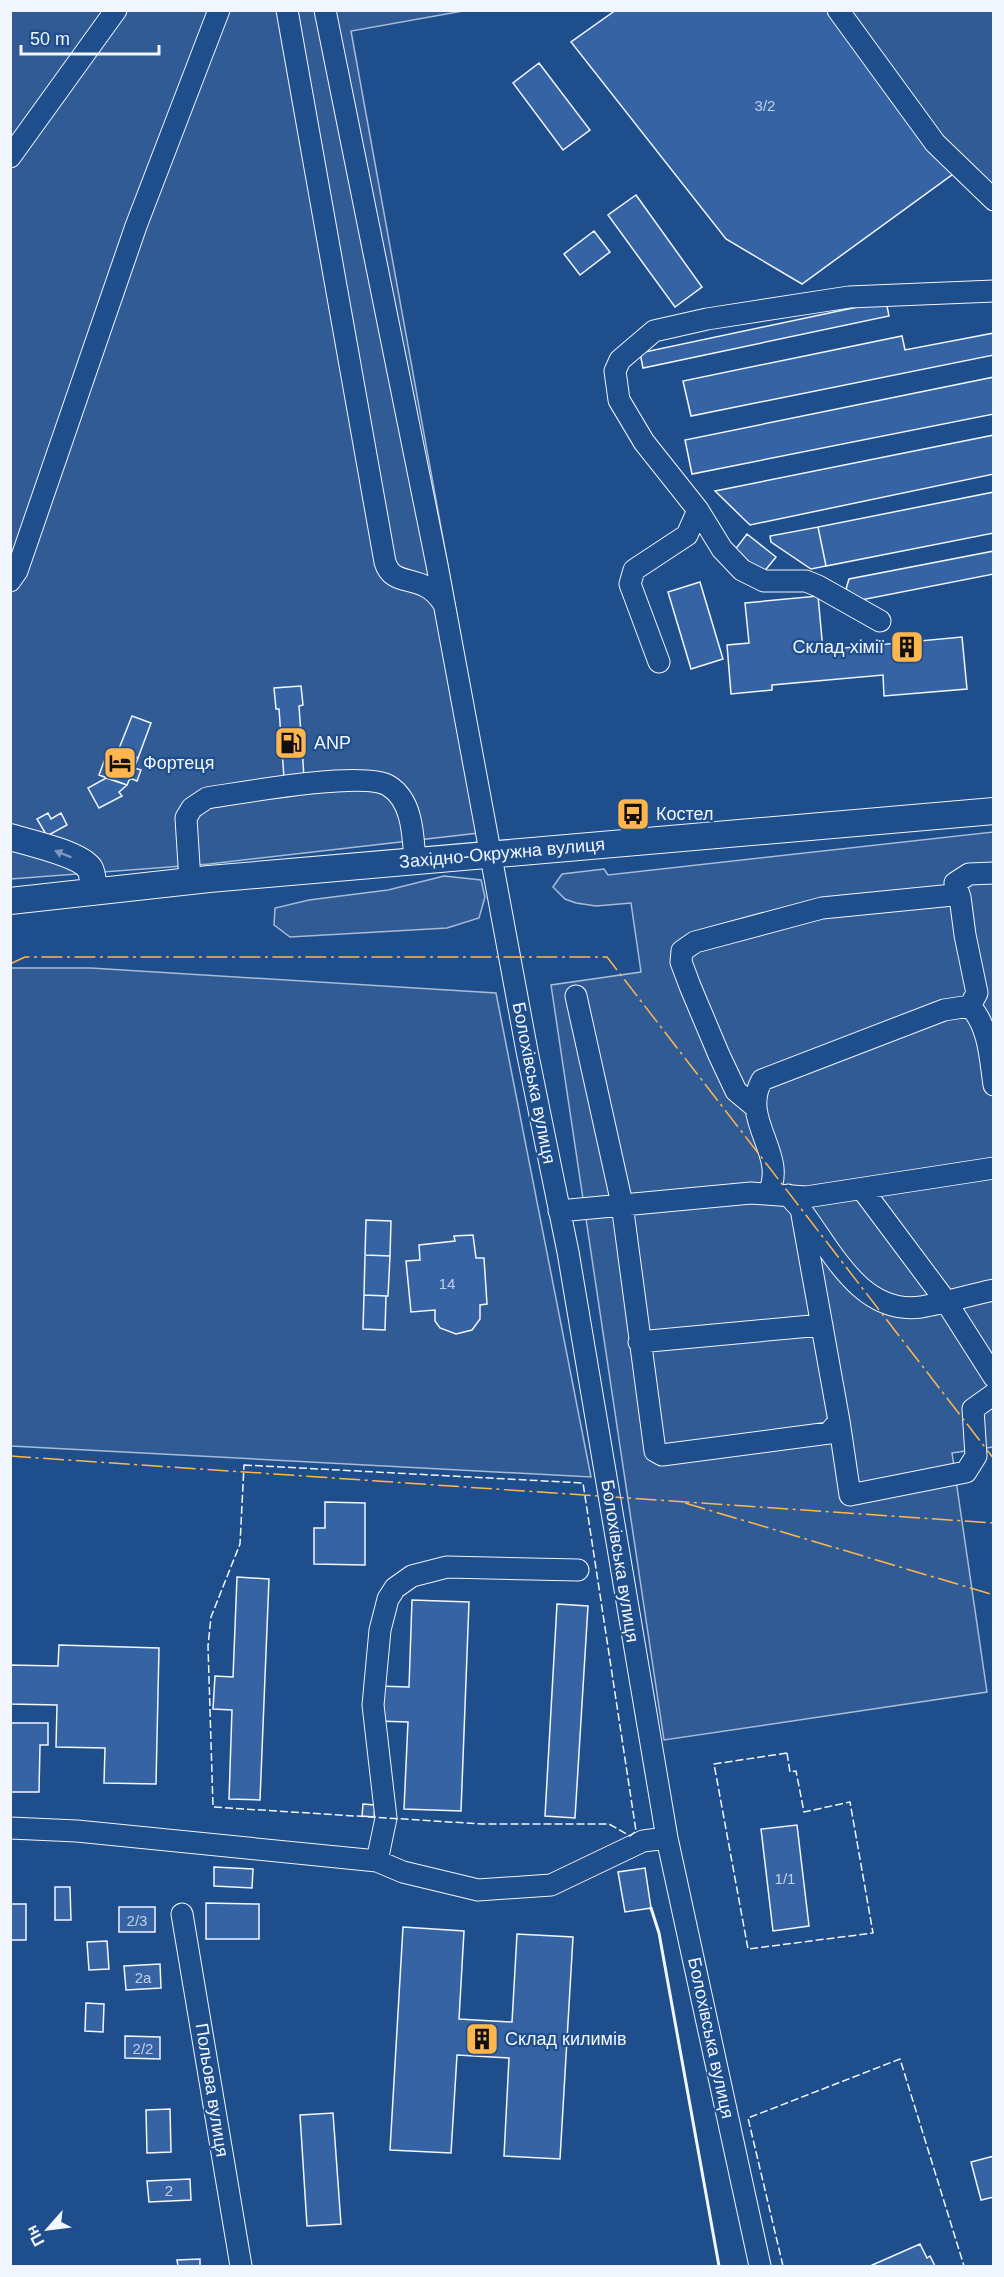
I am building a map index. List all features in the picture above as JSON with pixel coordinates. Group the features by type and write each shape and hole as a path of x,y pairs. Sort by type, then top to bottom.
{"main road":[{"name":"Західно-Окружна вулиця","path":"10,901 190,881 594,844 993,811"},
{"path":"10,837 60,852 86,864 91,870 94,892"}],"street":[{"path":"10,157 116,10"},
{"path":"10,581 17,571 132,237 219,10"},
{"path":"287,10 385,562 390,573 399,579 430,586 444,604"},
{"name":"Болохівська вулиця","path":"325,10 437,565 560,1211 604,1455 638,1677 667,1838 760,2266"},
{"path":"838,10 935,143 993,200"},
{"path":"880,621 818,586 806,582 764,581 742,570 722,549 698,510 644,442 620,400 615,371 620,360 654,330 849,297 993,291"},
{"path":"658,662 630,584 634,570 687,535 698,510"},
{"path":"421,583 432,575 437,565"},
{"path":"190,881 186,818 192,808 207,798 357,780 388,785 400,796 413,829 415,861"},
{"path":"970,1006 977,993 964,935 960,897 955,883 969,874 993,873"},
{"path":"754,1106 736,1091 719,1055 681,962 682,951 695,942 822,908 953,895 960,897"},
{"path":"576,996 622,1204 655,1451 662,1455 829,1433 839,1421"},
{"path":"970,1006 980,1017 986,1035 993,1085"},
{"path":"970,1006 944,1010 762,1080 755,1091 754,1106 774,1163 773,1184 858,1287 871,1297 889,1304 919,1307 993,1290"},
{"path":"560,1211 751,1193 786,1200 993,1168"},
{"path":"862,1189 945,1300 993,1377"},
{"path":"786,1200 822,1326 850,1495 966,1472 976,1456 973,1408 993,1394"},
{"path":"639,1342 822,1326"},
{"path":"377,1861 386,1818 373,1705 380,1630 388,1599 395,1588 412,1576 447,1567 578,1570"},
{"path":"10,1828 77,1831 377,1861 403,1872 478,1890 551,1885 643,1841 667,1838"},
{"name":"Польова вулиця","path":"182,1914 241,2266"}],"shaded area":[{"path":"11,11 463,11 351,31 496,831 209,864 11,879"},
{"path":"839,11 993,11 993,204"},
{"path":"993,832 993,1447 952,1453 987,1692 664,1740 551,985 641,972 631,903 596,906 576,903 565,899 553,887 562,874 604,869 608,875"},
{"path":"444,876 481,880 485,897 479,918 447,928 290,937 274,925 275,908 309,900 388,890"},
{"path":"11,968 91,968 496,993 591,1477 11,1446"}],"building":[{"path":"616,10 830,10 960,169 802,284 726,239 571,42"},
{"path":"539,63 590,130 563,150 513,83"},
{"path":"636,195 702,287 675,307 608,215"},
{"path":"594,231 610,252 580,275 564,254"},
{"path":"886,301 889,316 643,368 640,353"},
{"path":"994,333 994,355 691,416 683,381 902,336 905,350"},
{"path":"994,377 994,414 692,474 685,440"},
{"path":"994,435 994,474 750,525 715,491"},
{"path":"994,492 994,533 826,566 818,527"},
{"path":"818,527 826,566 811,569 771,542 770,536"},
{"path":"747,534 776,557 763,573 734,551"},
{"path":"994,551 994,574 861,600 846,589 849,579"},
{"path":"700,582 723,659 691,669 668,592"},
{"name":"Склад хімії","path":"818,596 823,650 962,637 967,689 884,696 883,675 772,685 772,690 731,694 727,645 749,643 745,603"},
{"name":"ANP","path":"301,686 303,705 299,706 304,777 284,778 279,709 276,709 274,688"},
{"path":"132,716 151,723 138,758 118,751"},
{"name":"Фортеця","path":"109,748 138,758 134,768 141,770 137,781 130,778 127,785 99,775"},
{"path":"106,778 127,785 119,792 122,796 99,808 88,788"},
{"path":"48,813 51,819 61,813 67,825 47,836 37,819"},
{"path":"366,1220 391,1221 390,1256 365,1255"},
{"path":"473,1235 476,1258 484,1258 487,1304 480,1305 480,1319 472,1330 456,1334 440,1328 435,1321 435,1310 411,1312 406,1261 420,1260 419,1245 455,1241 454,1236"},
{"path":"365,1255 390,1256 388,1296 364,1295"},
{"path":"364,1295 386,1296 385,1330 363,1329"},
{"path":"325,1502 365,1503 365,1565 314,1564 314,1528 325,1528"},
{"path":"237,1577 269,1579 260,1800 229,1799 232,1710 213,1709 215,1676 233,1677"},
{"path":"412,1600 469,1602 461,1811 404,1809 408,1722 376,1721 377,1686 409,1687"},
{"path":"557,1604 588,1606 575,1818 545,1816"},
{"path":"59,1645 159,1648 156,1784 104,1783 105,1748 56,1747 57,1705 10,1704 10,1665 58,1666"},
{"path":"10,1723 48,1723 48,1745 40,1745 39,1792 10,1792"},
{"path":"363,1804 375,1805 374,1817 362,1816"},
{"path":"797,1825 809,1926 773,1931 761,1829"},
{"path":"214,1867 253,1869 252,1888 214,1886"},
{"path":"645,1868 651,1908 625,1912 618,1872"},
{"path":"55,1887 70,1887 71,1920 55,1920"},
{"path":"206,1903 259,1904 259,1939 206,1939"},
{"path":"10,1904 26,1904 26,1940 10,1940"},
{"path":"119,1907 155,1907 155,1932 119,1932"},
{"name":"Склад килимів","path":"403,1927 464,1931 459,2019 512,2022 517,1934 573,1937 560,2159 504,2156 509,2058 457,2055 451,2153 390,2150"},
{"path":"107,1941 109,1969 89,1970 87,1942"},
{"path":"160,1964 161,1988 126,1990 124,1966"},
{"path":"86,2003 104,2004 103,2032 85,2031"},
{"path":"125,2036 160,2037 160,2059 125,2058"},
{"path":"170,2109 171,2152 147,2153 146,2110"},
{"path":"333,2113 341,2224 307,2226 300,2115"},
{"path":"994,2156 994,2197 981,2200 971,2162"},
{"path":"190,2179 191,2200 149,2202 147,2181"},
{"path":"920,2244 927,2258 930,2256 935,2266 870,2266"},
{"path":"200,2259 200,2266 178,2266 177,2260"}],"fence":[{"path":"244,1465 583,1483 636,1831 630,1836 609,1824 482,1824 213,1807 208,1646 211,1617 240,1544 244,1465"},
{"path":"787,1753 790,1772 796,1771 804,1812 850,1802 873,1933 748,1949 714,1764 787,1753"},
{"path":"783,2266 748,2118 900,2059 964,2266"}],"wall":[{"path":"651,1908 659,1933 719,2266"}],"power":[{"path":"10,964 25,957 607,957 994,1459"},
{"path":"10,1456 994,1523"},
{"path":"685,1503 994,1595"}],"place":[{"name":"Склад хімії","path":"907,647"},
{"name":"ANP","path":"291,743"},
{"name":"Фортеця","path":"120,763"},
{"name":"Костел","path":"633,814"},
{"name":"Склад килимів","path":"482,2039"}]}
